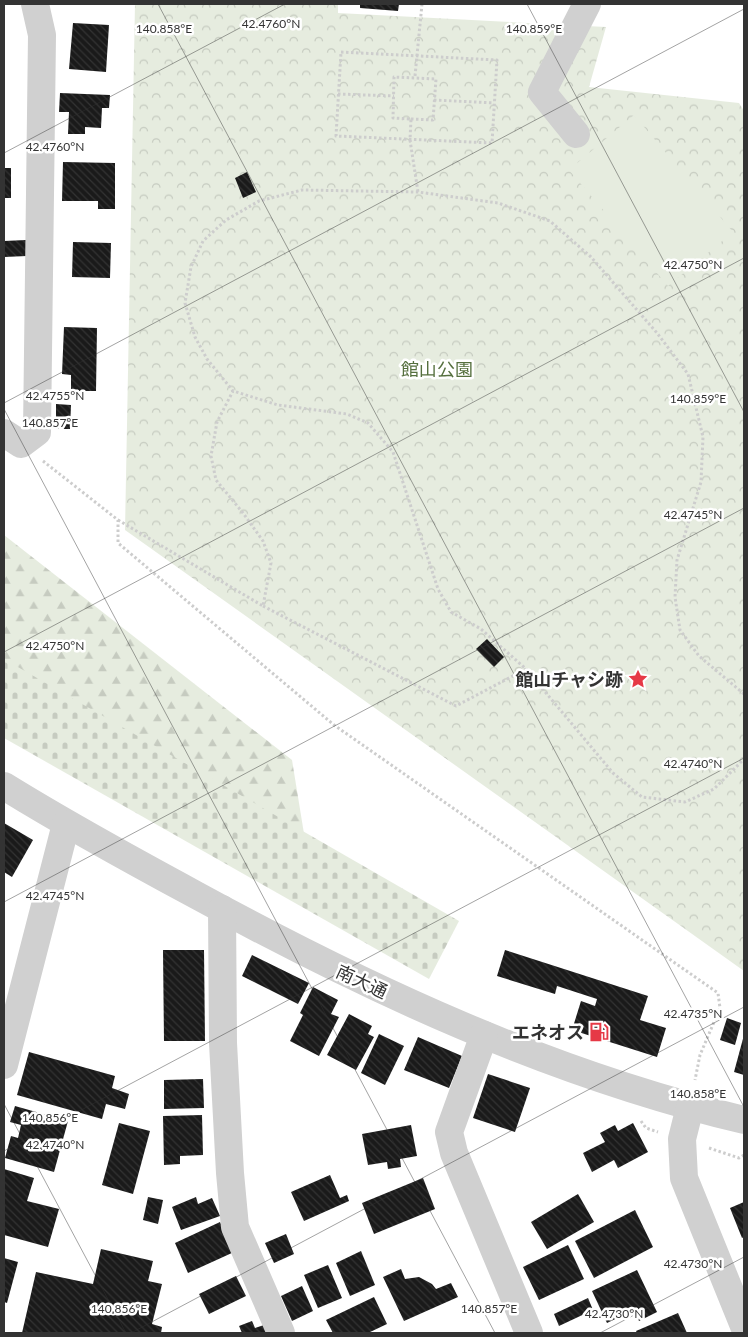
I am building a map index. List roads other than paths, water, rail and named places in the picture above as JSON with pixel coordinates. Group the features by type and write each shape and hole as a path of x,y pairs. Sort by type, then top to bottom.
{"street":[{"path":"12,438 37,432 42,35 35,4"},
{"path":"576,134 542,92 587,4"},
{"name":"南大通","path":"4,786 66,824 352,977 484,1035 624,1087 692,1094 744,1120"},
{"path":"4,1065 66,824"},
{"path":"222,909 222,1043 235,1227 281,1333"},
{"path":"484,1035 449,1132 454,1153 529,1333"},
{"path":"692,1094 682,1140 684,1178 744,1326"}],"place":[{"name":"館山チャシ跡","path":"638,679"},
{"name":"エネオス","path":"599,1032"}],"park label":[{"name":"館山公園","path":"437,369"}]}
